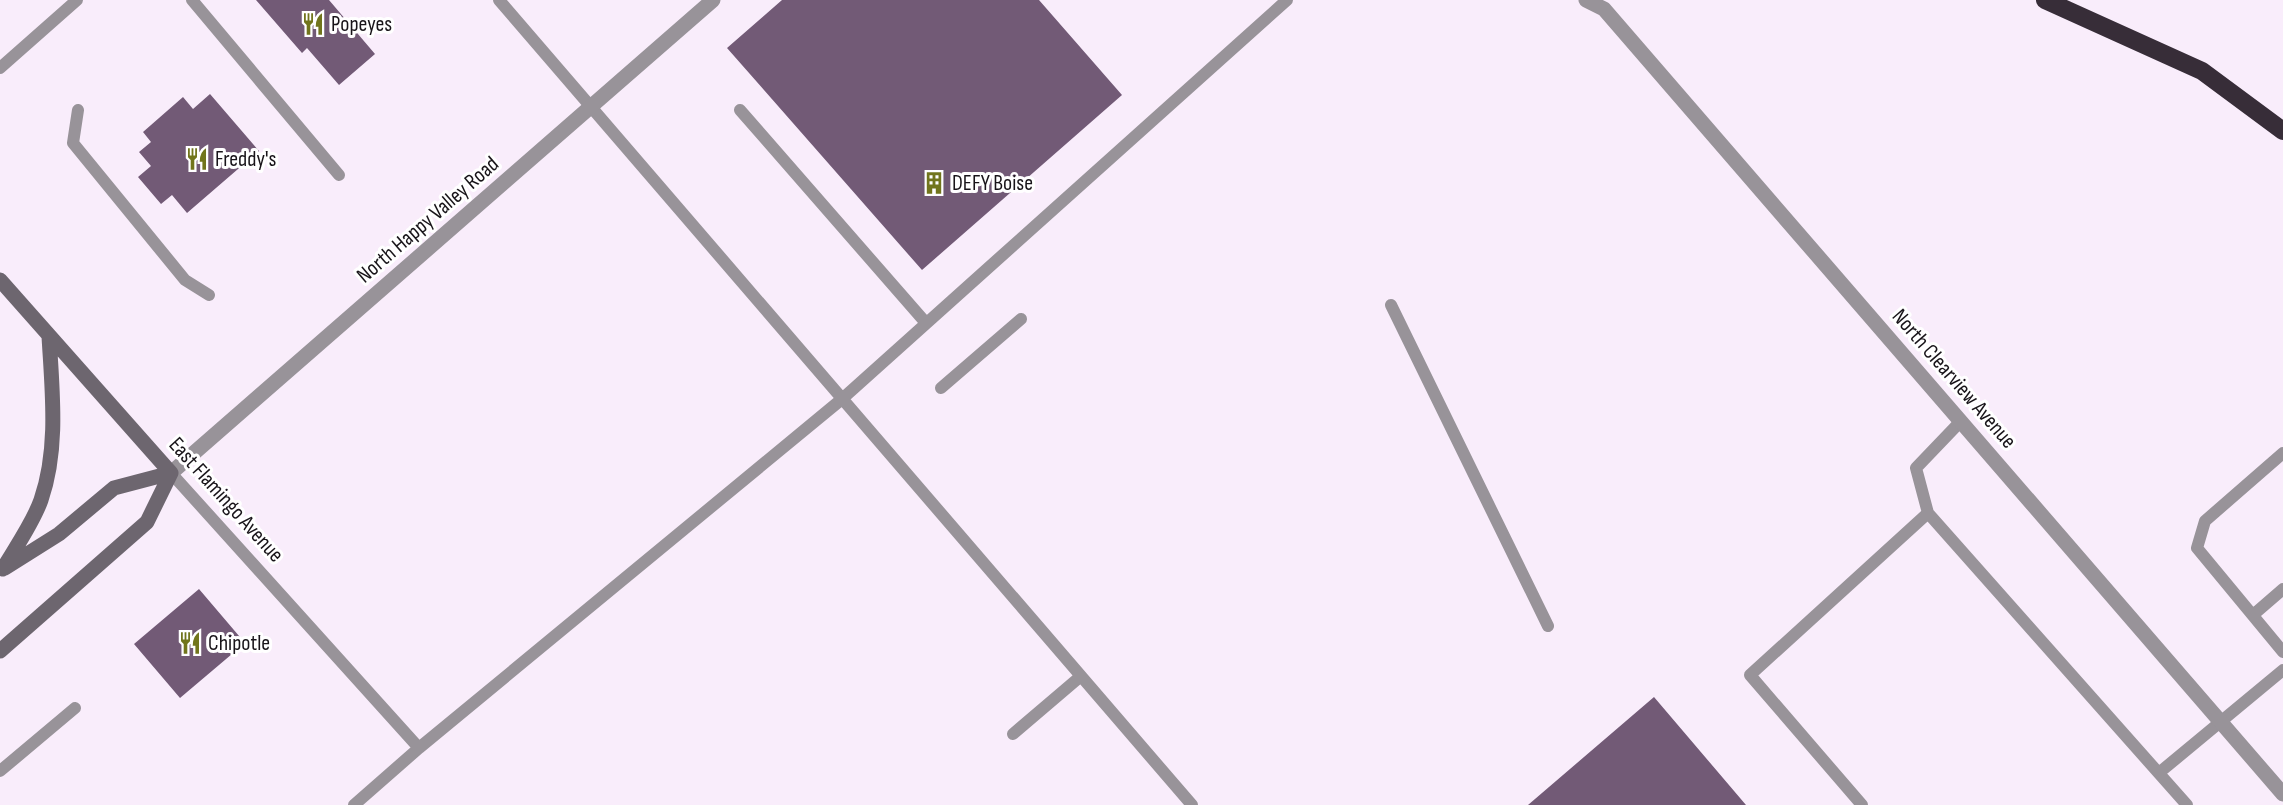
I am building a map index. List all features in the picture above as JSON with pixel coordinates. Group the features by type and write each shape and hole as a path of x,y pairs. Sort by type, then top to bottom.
{"highway":[{"path":"2045,0 2202,71 2283,131"}],"main road":[{"name":"East Flamingo Avenue","path":"0,280 171,473"},
{"path":"2,570 40,501 51,458 53,415 49,336"},
{"name":"North Happy Valley Road","path":"2,570 59,534 114,488 171,473"},
{"name":"North Happy Valley Road","path":"0,651 147,522 171,473"}],"street":[{"name":"North Happy Valley Road","path":"171,473 713,0"},
{"name":"North Clearview Avenue","path":"1586,0 1604,9 2283,794"}],"lane":[{"path":"0,68 77,0"},
{"path":"192,0 339,175"},
{"path":"499,0 1192,805"},
{"path":"354,805 419,748 842,399 1287,0"},
{"path":"78,110 73,144 185,280 209,294"},
{"path":"740,110 926,323"},
{"path":"1391,305 1548,626"},
{"path":"941,388 1021,319"},
{"path":"1961,421 1916,468 1928,513 2187,805"},
{"path":"2283,453 2205,521 2197,548 2283,652"},
{"name":"East Flamingo Avenue","path":"171,473 419,748"},
{"path":"1862,805 1750,675 1928,513"},
{"path":"2253,615 2283,589"},
{"path":"2160,772 2283,670"},
{"path":"1013,734 1081,676"},
{"path":"0,771 75,708"}],"building":[{"name":"Popeyes","path":"256,0 329,0 375,54 339,85 307,48 302,53"},
{"name":"DEFY Boise","path":"782,0 1039,0 1122,95 922,270 727,48"},
{"name":"Freddy's","path":"210,94 259,151 187,213 172,195 161,204 138,177 151,166 139,152 151,142 143,132 183,97 193,109"},
{"name":"Chipotle","path":"199,589 245,643 180,698 134,644"},
{"path":"1654,697 1746,805 1528,805"}],"place":[{"name":"Popeyes","path":"313,24"},
{"name":"Freddy's","path":"197,159"},
{"name":"DEFY Boise","path":"934,183"},
{"name":"Chipotle","path":"190,643"}]}
